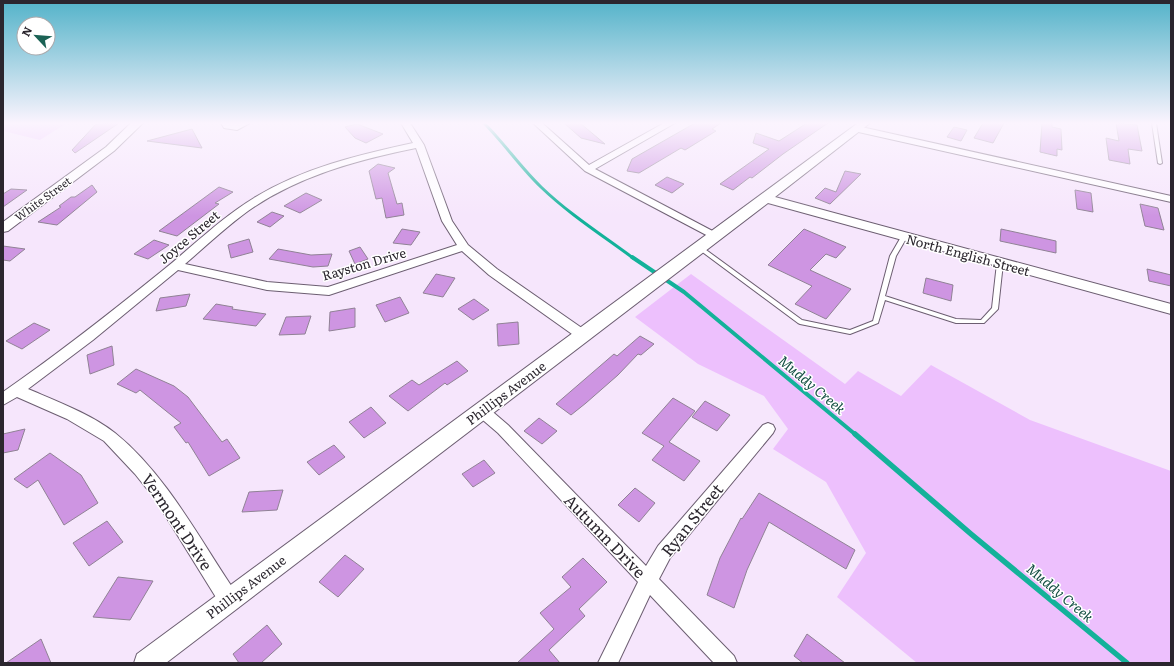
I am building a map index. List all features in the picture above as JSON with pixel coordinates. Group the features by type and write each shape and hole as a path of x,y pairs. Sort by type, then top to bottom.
{"street":[{"name":"White Street","path":"3,228 103,154"},
{"name":"Joyce Street","path":"9,395 176,266 233,217 270,192 301,177 361,156 372,154"},
{"path":"421,154 446,220 464,247 493,272 584,336"},
{"path":"571,154 588,169 613,184 716,236"},
{"path":"588,169 615,154"},
{"name":"Phillips Avenue","path":"146,663 584,336 824,154"},
{"path":"982,154 1171,198"},
{"name":"North English Street","path":"765,198 1171,309"},
{"name":"Rayston Drive","path":"176,266 267,286 329,291 464,247"},
{"name":"Vermont Drive","path":"9,395 72,415 109,437 141,469 161,494 229,600"},
{"name":"Autumn Drive","path":"482,411 503,429 727,663"},
{"name":"Ryan Street","path":"608,663 648,580 664,552 768,429"}],"lane":[{"path":"1159,154 1160,163"},
{"path":"700,248 800,322 850,332 876,322 893,256 904,237"},
{"path":"882,297 956,321 982,322 995,309 1000,263"}],"shaded area":[{"path":"691,274 845,384 858,371 901,396 931,365 1030,420 1171,471 1171,663 917,663 837,597 866,553 826,482 773,449 788,429 764,396 698,364 635,317"}],"building":[{"path":"641,154 671,154 639,173 627,171 632,159"},
{"path":"762,154 783,154 752,178 750,177 733,190 720,184"},
{"path":"1108,154 1129,154 1130,164 1109,160"},
{"path":"378,164 395,168 388,173 397,204 402,203 404,215 386,218 382,198 376,199 369,171"},
{"path":"845,171 861,174 830,204 815,198 825,188 836,192"},
{"path":"667,177 684,184 672,193 655,185"},
{"path":"92,185 97,192 57,225 38,222 61,207 59,206 71,197 75,197"},
{"path":"219,187 233,192 215,203 219,204 177,236 159,231"},
{"path":"11,189 27,190 3,207 3,194"},
{"path":"1075,190 1091,193 1093,212 1077,209"},
{"path":"306,193 322,200 300,213 284,206"},
{"path":"1140,204 1158,208 1164,230 1145,226"},
{"path":"272,212 284,216 270,227 257,222"},
{"path":"402,229 420,232 411,245 393,243"},
{"path":"804,229 846,247 836,258 826,254 810,270 851,289 826,319 795,304 812,286 768,265"},
{"path":"1001,229 1056,241 1056,253 1000,241"},
{"path":"249,239 253,252 231,258 228,245"},
{"path":"154,240 169,245 148,259 134,254"},
{"path":"3,246 25,249 10,261 3,260"},
{"path":"360,247 368,259 355,264 349,251"},
{"path":"278,249 311,255 332,254 328,266 313,267 269,259"},
{"path":"1147,269 1171,275 1171,286 1149,281"},
{"path":"436,274 455,278 443,297 423,293"},
{"path":"926,278 953,285 951,301 923,293"},
{"path":"190,294 186,306 156,311 160,298"},
{"path":"400,297 409,313 385,322 376,305"},
{"path":"474,299 489,310 473,320 458,309"},
{"path":"216,304 233,307 232,309 266,314 256,326 203,319"},
{"path":"355,308 355,327 329,331 330,312"},
{"path":"311,316 305,334 279,335 286,317"},
{"path":"518,322 519,344 498,346 497,324"},
{"path":"34,323 50,330 22,349 6,341"},
{"path":"640,336 654,344 641,355 638,354 618,375 586,403 571,415 556,404 614,354 617,356"},
{"path":"112,346 114,365 90,374 87,355"},
{"path":"457,361 468,371 447,385 445,383 408,411 389,396 412,380 419,385"},
{"path":"136,369 174,386 188,397 222,442 227,439 240,458 209,476 188,442 186,443 174,427 181,423 140,390 136,393 117,384"},
{"path":"673,398 695,411 669,442 700,461 684,481 652,460 664,446 642,433"},
{"path":"705,401 730,415 717,431 692,417"},
{"path":"371,407 386,423 364,438 349,422"},
{"path":"539,418 557,431 542,444 524,431"},
{"path":"25,429 18,450 3,453 3,434"},
{"path":"334,445 345,457 319,475 307,462"},
{"path":"50,453 81,475 98,503 64,525 38,480 27,488 14,479"},
{"path":"484,460 495,473 473,487 462,474"},
{"path":"635,488 655,503 639,522 618,505"},
{"path":"283,490 277,510 242,512 249,492"},
{"path":"759,493 855,550 846,569 769,522 747,570 734,608 707,595 720,558 741,518 742,519"},
{"path":"107,521 123,542 89,566 73,543"},
{"path":"345,555 364,569 338,597 319,582"},
{"path":"583,558 607,582 579,609 585,616 549,650 560,663 517,663 554,629 540,613 571,587 562,577"},
{"path":"118,577 153,581 130,620 93,617"},
{"path":"267,625 282,644 261,663 239,663 233,654"},
{"path":"807,634 845,663 803,663 794,656"},
{"path":"41,639 51,663 6,663"}],"waterway":[{"name":"Muddy Creek","path":"511,154 534,180 552,197 633,258"},
{"name":"Muddy Creek","path":"632,257 684,292 856,435"},
{"name":"Muddy Creek","path":"855,434 971,534 1127,663"}]}
